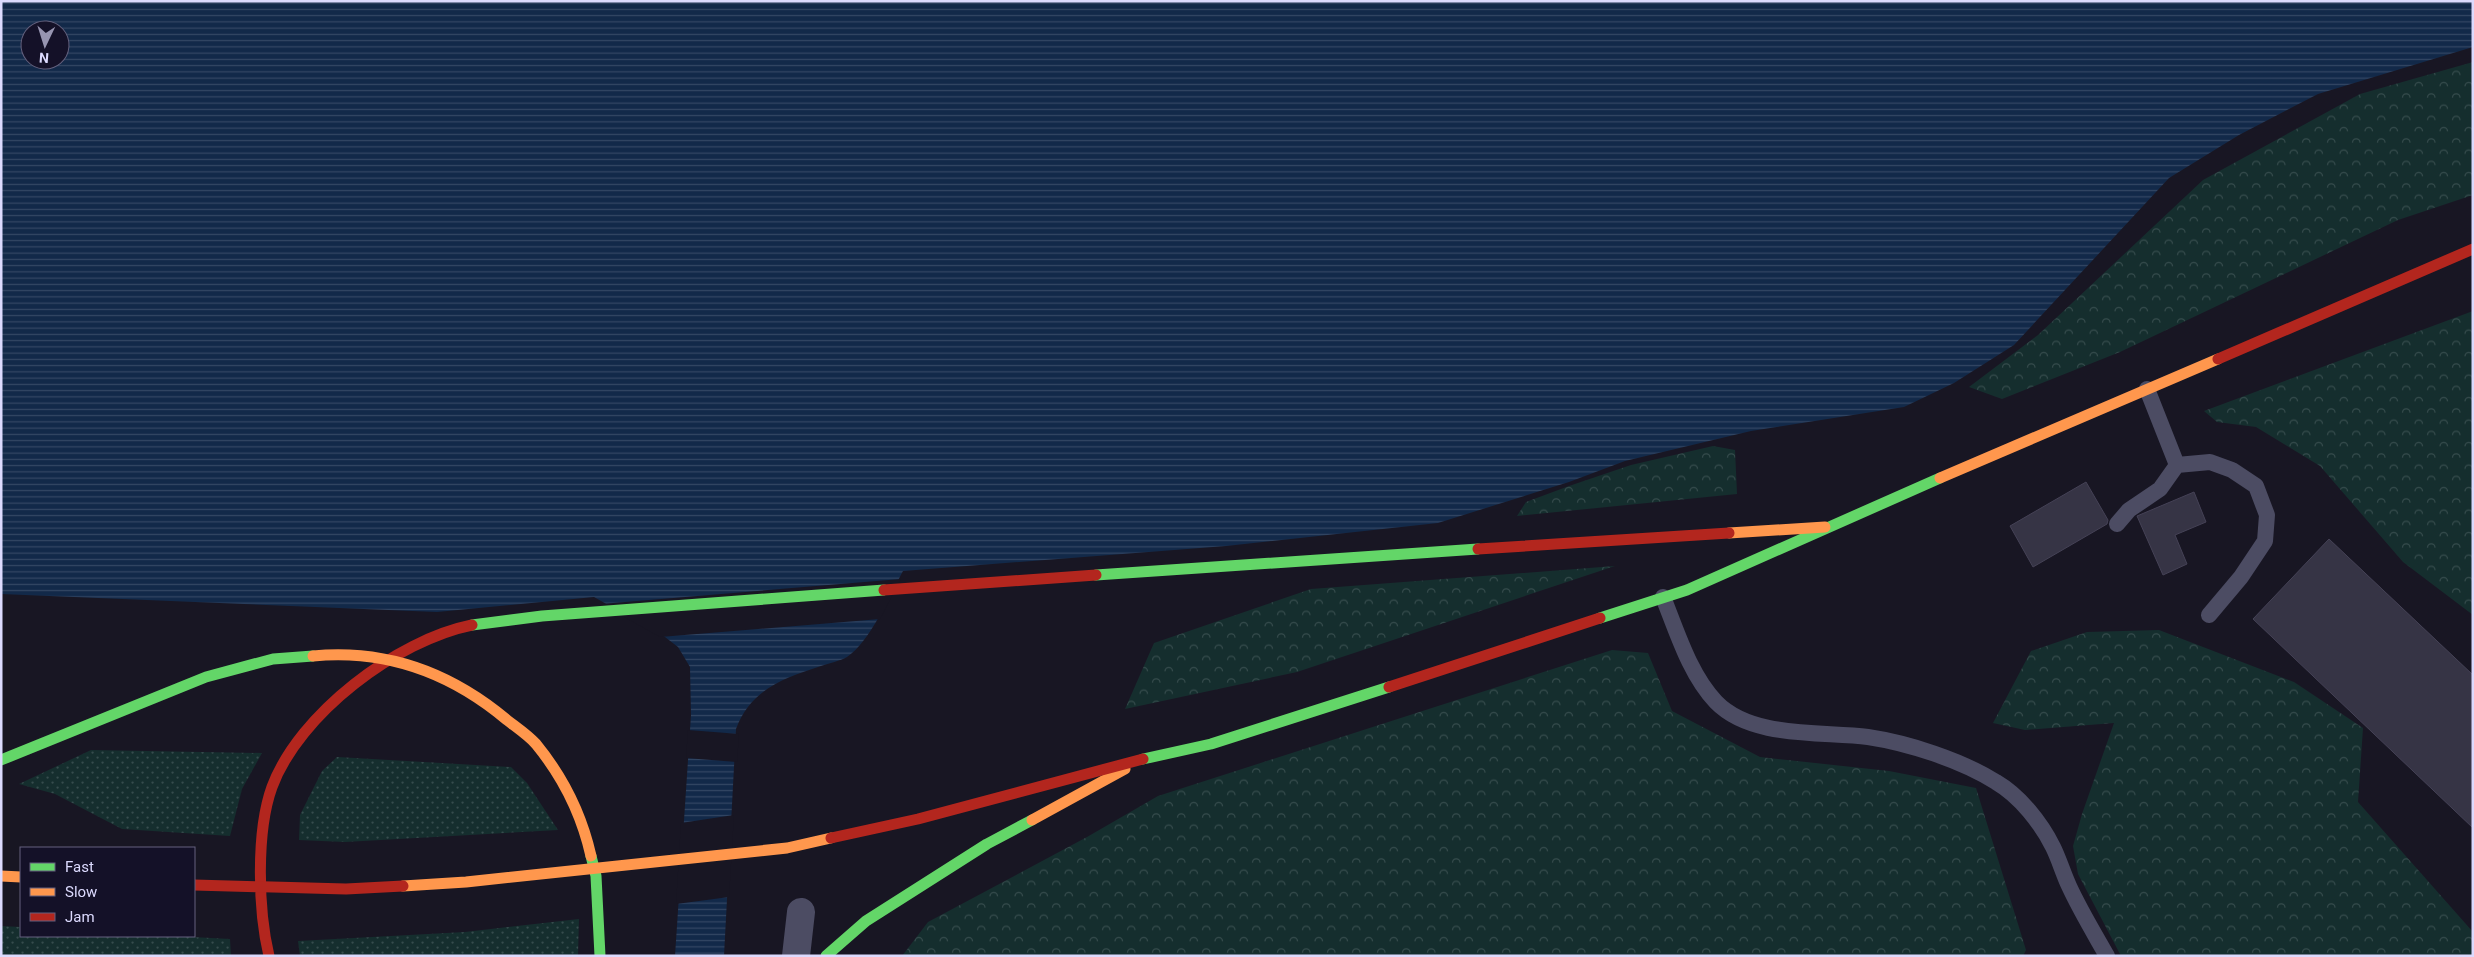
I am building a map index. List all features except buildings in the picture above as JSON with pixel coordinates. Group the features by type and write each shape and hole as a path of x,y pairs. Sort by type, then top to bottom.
{"main road":[{"path":"195,885 346,889 466,882 787,848 918,819 1143,759 1211,744 1687,590 1826,527 2473,250"},
{"path":"269,956 265,941 260,897 264,814 276,777 307,728 378,667 442,634 479,622 1240,564 1826,527"},
{"path":"1,760 206,677 273,659 319,655 364,655 430,671 466,690 500,714 535,743 560,778 584,826 596,876 600,925 600,956"},
{"path":"826,956 866,921 987,844 1143,759"},
{"path":"1,876 20,877"}],"street":[{"path":"796,956 801,912"}],"lane":[{"path":"2147,389 2177,465"},
{"path":"2118,524 2129,510 2160,489 2177,465 2210,462 2232,470 2256,486 2267,515 2265,541 2241,576 2209,615"},
{"path":"1663,597 1697,675 1716,702 1736,715 1758,725 1782,731 1867,737 1902,744 1956,763 1997,782 2017,799 2040,824 2053,848 2068,885 2107,956"}],"green space":[{"path":"2473,62 2473,195 2398,220 2120,352 2002,399 1969,387 2038,335 2203,180 2360,94"},
{"path":"2473,311 2473,615 2403,562 2320,466 2256,427 2217,422 2204,411"},
{"path":"1713,446 1735,450 1737,494 1517,516 1526,502 1569,486 1631,465"},
{"path":"1615,566 1297,672 1125,709 1154,643 1311,589"},
{"path":"2159,630 2294,682 2363,728 2358,802 2473,932 2473,956 2121,956 2078,874 2073,846 2082,814 2114,723 2025,730 1993,723 2031,651 2087,632"},
{"path":"1612,650 1648,653 1672,711 1760,757 1889,771 1976,788 2026,950 2023,956 902,956 928,922 1087,837 1158,796"},
{"path":"91,750 262,753 242,789 230,836 122,829 55,794 19,784"},
{"path":"337,757 511,767 527,783 558,830 345,842 299,840 300,815 322,771"},
{"path":"579,919 578,956 300,956 298,941 465,932"},
{"path":"1,926 20,927 20,937 192,937 230,939 231,956 1,956"}],"water":[{"path":"1,1 2473,1 2473,47 2318,94 2239,135 2169,178 2014,345 1954,383 1904,407 1751,431 1625,461 1569,482 1438,523 1226,546 903,571 879,617 864,641 855,650 847,657 794,675 770,687 750,704 742,715 736,729 724,956 675,956 691,715 690,667 678,647 665,637 594,597 437,612 1,594"}],"pier":[{"path":"901,579 880,619 660,637 601,604"},
{"path":"688,730 739,734 737,762 686,758"},
{"path":"734,815 729,897 676,904 681,823"}],"traffic: fast":[{"path":"1600,618 1687,590 1940,478"},
{"path":"1096,575 1478,549"},
{"path":"472,625 542,616 884,590"},
{"path":"1,760 206,677 273,659 313,656"},
{"path":"1143,759 1211,744 1389,687"},
{"path":"826,956 866,921 987,844 1032,820"},
{"path":"591,856 596,876 600,956"}],"traffic: slow":[{"path":"1940,478 2218,359"},
{"path":"1729,533 1825,527"},
{"path":"313,656 366,656 392,661 440,677 486,703 529,737 555,770 577,812 591,856"},
{"path":"1032,820 1125,769"},
{"path":"403,886 466,882 787,848 831,838"},
{"path":"1,876 20,877"}],"traffic: jam":[{"path":"2218,359 2473,249"},
{"path":"1478,549 1729,533"},
{"path":"884,590 1096,575"},
{"path":"1389,687 1600,618"},
{"path":"269,956 265,937 261,894 261,848 267,805 272,787 285,760 304,733 327,708 354,684 413,646 443,633 472,625"},
{"path":"831,838 918,819 1143,759"},
{"path":"195,885 346,889 403,886"}]}
